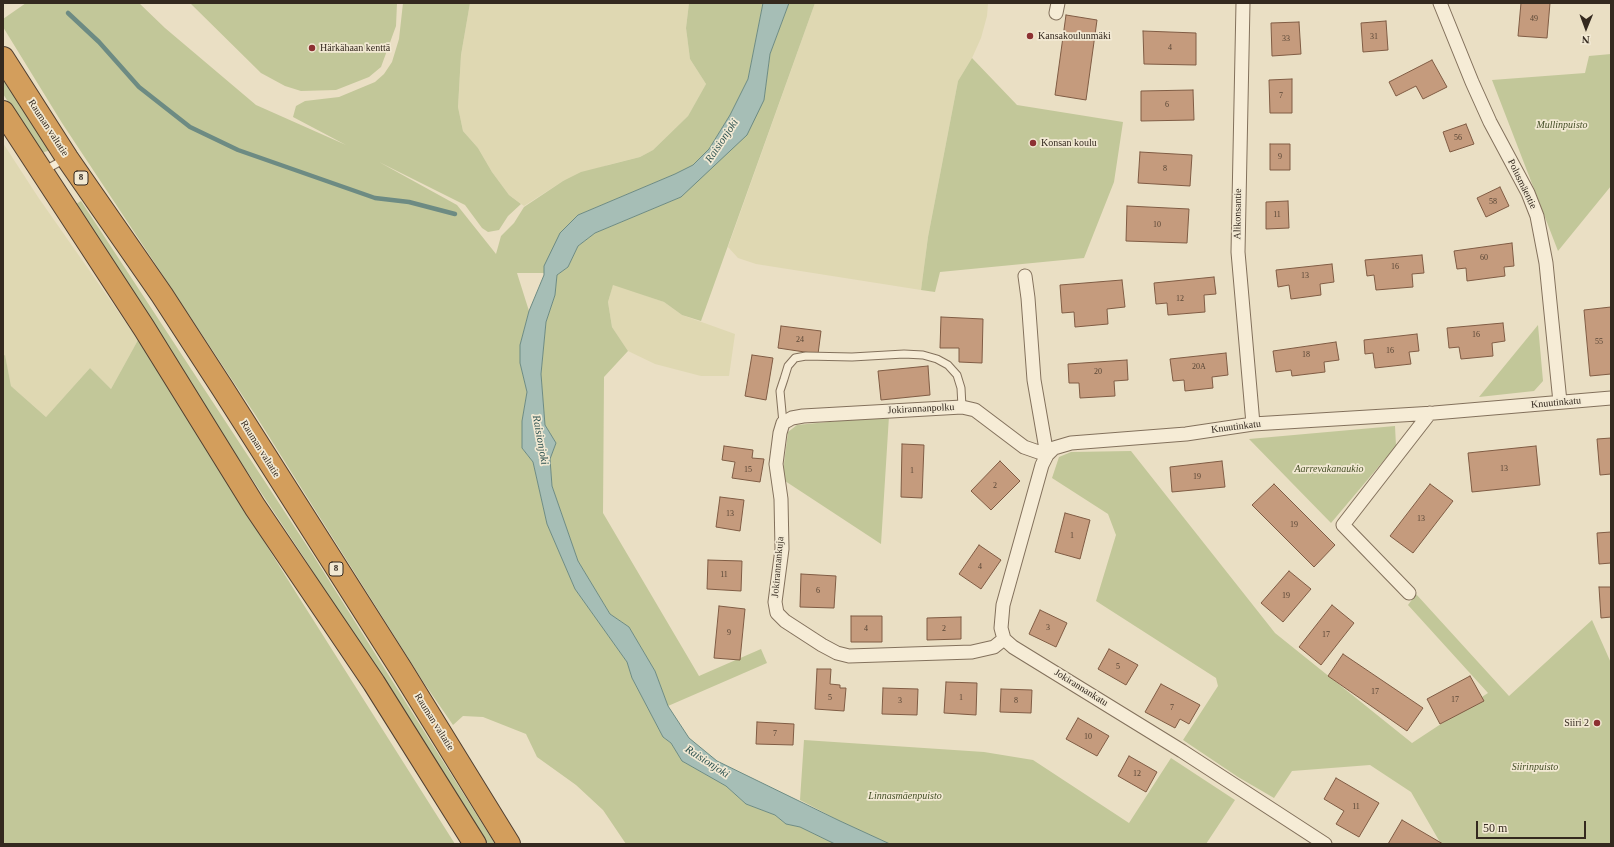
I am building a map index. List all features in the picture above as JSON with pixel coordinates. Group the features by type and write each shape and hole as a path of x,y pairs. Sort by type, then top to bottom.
{"highway":[{"name":"Rauman valtatie","path":"3,58 67,158 162,295 223,389 401,669 509,844"},
{"path":"3,112 144,328 255,507 374,683 475,844"}],"street":[{"name":"Alikonsantie","path":"1243,3 1238,252 1253,424"},
{"name":"Polusmäentie","path":"1440,3 1490,122 1528,193 1537,216 1546,263 1560,402"},
{"path":"1004,639 1001,628 1003,605 1042,465 1047,455 1034,380 1025,276"},
{"name":"Knuutinkatu","path":"1047,455 1054,448 1071,443 1186,434 1253,424 1430,413 1611,398"},
{"name":"Jokirannanpolku","path":"783,423 792,418 804,416 962,407 975,410 1024,447 1047,455"},
{"path":"1408,593 1343,525 1430,413"},
{"name":"Jokirannankuja","path":"783,423 776,464 781,499 782,549 775,602 777,613 785,621 822,645 837,653 849,656 972,652 994,647 1004,639"},
{"name":"Jokirannankatu","path":"1004,639 1013,647 1182,750 1308,839 1325,844"}],"lane":[{"path":"42,172 67,158"},
{"path":"783,423 780,391 788,366 795,358 806,356 852,357 904,354 923,355 937,359 948,364 957,376 961,388 962,407"}],"shaded area":[{"path":"470,3 689,3 686,28 690,59 706,84 688,116 653,150 640,157 608,165 563,181 524,206 509,195 492,172 478,148 463,131 458,107 461,55"},
{"path":"815,3 988,3 987,16 981,38 972,58 958,81 928,237 921,290 756,264 738,258 728,247"},
{"path":"3,143 38,197 138,340 111,389 90,368 46,417 11,386 5,356 3,356"},
{"path":"613,284 664,302 682,315 735,334 729,376 701,376 655,364 628,351 612,327 608,302"}],"green space":[{"path":"26,3 139,3 165,28 256,105 346,145 293,117 296,106 305,101 339,97 375,82 384,74 392,62 399,39 403,3 470,3 461,55 458,107 463,131 478,148 492,172 509,195 521,204 508,216 499,230 488,232 482,228 465,205 379,162 457,205 496,254 501,236 514,223 524,207 563,181 581,172 640,157 653,150 688,116 706,84 690,59 686,28 689,3 763,3 748,79 730,115 709,149 693,165 578,215 550,273 517,273 529,311 520,345 520,363 527,392 522,421 522,448 533,462 547,524 575,589 627,662 632,678 663,737 671,743 682,761 726,786 746,804 775,815 786,824 800,827 835,844 626,844 603,810 576,785 537,757 526,734 483,717 463,716 453,725 424,683 256,416 62,123 3,27 3,19"},
{"name":"Härkähaan kenttä","path":"190,3 397,3 396,26 381,67 369,77 336,90 301,91 285,86 261,73"},
{"path":"789,3 815,3 701,321 682,315 664,302 613,285 608,302 612,327 628,351 604,377 603,513 699,676 761,649 767,663 668,706 655,671 629,627 610,614 578,561 552,486 550,459 556,443 545,425 541,374 546,322 555,295 557,275 568,267 578,246 595,233 681,197 764,100 770,54"},
{"name":"Mullinpuisto","path":"1611,54 1611,186 1558,251 1492,80 1585,73 1589,56"},
{"name":"Konsan koulu","path":"972,58 1017,105 1123,122 1114,182 1084,258 940,272 935,292 921,290 928,237 958,81"},
{"path":"3,78 50,150 42,153 3,94"},
{"path":"81,201 313,555 495,844 486,844 305,559 225,438 76,204"},
{"path":"1538,325 1543,381 1534,391 1479,397"},
{"path":"138,340 455,844 3,844 3,356 5,355 11,386 46,417 90,368 111,389"},
{"path":"889,416 881,544 782,479 788,432 797,425"},
{"name":"Aarrevakanaukio","path":"1395,426 1396,446 1331,523 1249,439"},
{"name":"Siirinpuisto","path":"1131,451 1275,633 1412,743 1488,693 1408,605 1416,594 1509,696 1592,620 1611,663 1611,844 1441,844 1411,792 1370,765 1292,771 1274,798 1238,777 1183,740 1218,686 1216,678 1096,601 1116,535 1108,514 1052,478 1059,457 1071,452"},
{"name":"Linnasmäenpuisto","path":"804,740 984,752 1033,760 1129,823 1171,758 1235,800 1206,844 890,844 840,821 800,800"}],"water":[{"name":"Raisionjoki","path":"763,3 789,3 770,54 764,100 747,135 681,197 595,233 578,246 568,267 557,275 555,295 546,322 541,374 545,425 556,443 550,459 552,486 578,561 610,614 629,627 655,671 668,706 689,738 717,761 890,844 835,844 800,827 786,824 775,815 746,804 726,786 682,761 671,743 663,737 632,678 627,662 575,589 547,524 533,462 522,448 522,421 527,392 520,363 520,345 529,311 544,275 544,266 560,233 578,215 693,165 709,149 730,115 748,79"}],"building":[{"path":"1521,3 1550,3 1547,38 1518,36"},
{"path":"1066,15 1097,20 1086,100 1055,95"},
{"path":"1386,21 1388,50 1363,52 1361,23"},
{"path":"1299,22 1301,54 1272,56 1271,23"},
{"path":"1143,31 1196,33 1196,65 1144,64"},
{"path":"1432,60 1447,87 1423,99 1416,86 1396,96 1389,82"},
{"path":"1292,79 1292,113 1270,113 1269,80"},
{"path":"1193,90 1194,120 1141,121 1141,91"},
{"path":"1466,124 1474,144 1450,152 1443,132"},
{"path":"1270,144 1290,144 1290,170 1270,170"},
{"path":"1140,152 1192,155 1190,186 1138,183"},
{"path":"1500,187 1509,206 1486,217 1477,198"},
{"path":"1288,201 1289,228 1266,229 1266,202"},
{"path":"1127,206 1189,209 1187,243 1126,241"},
{"path":"1512,243 1514,266 1504,267 1505,276 1467,281 1466,268 1457,269 1454,251"},
{"path":"1422,255 1424,273 1412,274 1413,287 1376,290 1374,275 1367,276 1365,260"},
{"path":"1332,264 1334,282 1320,284 1321,295 1291,299 1289,285 1278,287 1276,270"},
{"path":"1214,277 1216,294 1204,295 1205,312 1168,315 1167,303 1156,304 1154,283"},
{"path":"1122,280 1125,307 1107,309 1108,324 1075,327 1074,312 1062,313 1060,285"},
{"path":"1611,307 1611,374 1590,376 1584,310"},
{"path":"941,317 983,319 982,363 959,362 959,348 940,348"},
{"path":"1503,323 1505,341 1492,343 1493,356 1461,359 1459,347 1449,348 1447,328"},
{"path":"781,326 821,331 818,354 778,348"},
{"path":"1417,334 1419,351 1409,352 1411,364 1375,368 1373,353 1365,354 1364,340"},
{"path":"1336,342 1339,360 1324,362 1325,372 1292,376 1291,370 1276,372 1273,351"},
{"path":"1226,353 1228,375 1212,377 1213,388 1185,391 1184,380 1173,381 1170,359"},
{"path":"752,355 773,358 766,400 745,396"},
{"path":"1127,360 1128,380 1114,381 1115,396 1080,398 1079,383 1069,383 1068,364"},
{"path":"928,366 930,395 881,400 878,371"},
{"path":"1611,438 1611,474 1600,475 1597,439"},
{"path":"902,444 924,445 922,498 901,497"},
{"path":"724,446 753,450 752,458 764,459 760,482 732,478 735,462 722,460"},
{"path":"1536,446 1540,485 1472,492 1468,453"},
{"path":"1000,461 1020,481 991,510 971,491"},
{"path":"1222,461 1225,487 1172,492 1170,467"},
{"path":"1274,484 1335,545 1314,567 1252,505"},
{"path":"1430,484 1453,501 1413,553 1390,536"},
{"path":"720,497 744,500 740,531 716,527"},
{"path":"1065,513 1090,520 1080,559 1055,552"},
{"path":"1611,532 1611,563 1599,564 1597,533"},
{"path":"979,545 1001,560 981,589 959,574"},
{"path":"708,560 742,561 741,591 707,589"},
{"path":"1289,571 1311,589 1283,622 1261,603"},
{"path":"801,574 836,576 834,608 800,607"},
{"path":"1599,587 1611,587 1611,617 1601,618"},
{"path":"1332,605 1354,623 1321,665 1299,647"},
{"path":"719,606 745,609 740,660 714,658"},
{"path":"1040,610 1067,623 1056,647 1029,634"},
{"path":"851,616 882,616 882,642 851,642"},
{"path":"961,617 961,639 927,640 927,618"},
{"path":"1109,649 1138,665 1126,685 1098,669"},
{"path":"1343,654 1423,708 1407,731 1328,676"},
{"path":"817,669 831,669 830,684 840,685 840,688 846,688 844,711 815,709"},
{"path":"1470,676 1484,701 1440,724 1427,699"},
{"path":"946,682 977,683 976,715 944,713"},
{"path":"1161,684 1200,705 1189,724 1180,719 1175,728 1145,712"},
{"path":"883,688 918,689 917,715 882,714"},
{"path":"1001,689 1032,690 1031,713 1000,712"},
{"path":"1078,718 1109,736 1097,756 1066,739"},
{"path":"757,722 794,724 793,745 756,744"},
{"path":"1129,756 1157,772 1146,792 1118,776"},
{"path":"1336,778 1379,803 1359,837 1336,824 1344,811 1324,799"},
{"path":"1402,820 1443,844 1388,844"}],"waterway":[{"path":"68,13 99,42 139,87 190,127 238,150 375,198 409,202 455,214"}],"place":[{"name":"Kansakoulunmäki","path":"1030,36"},
{"name":"Härkähaan kenttä","path":"312,48"},
{"name":"Konsan koulu","path":"1033,143"},
{"name":"Siiri 2","path":"1597,723"}]}
